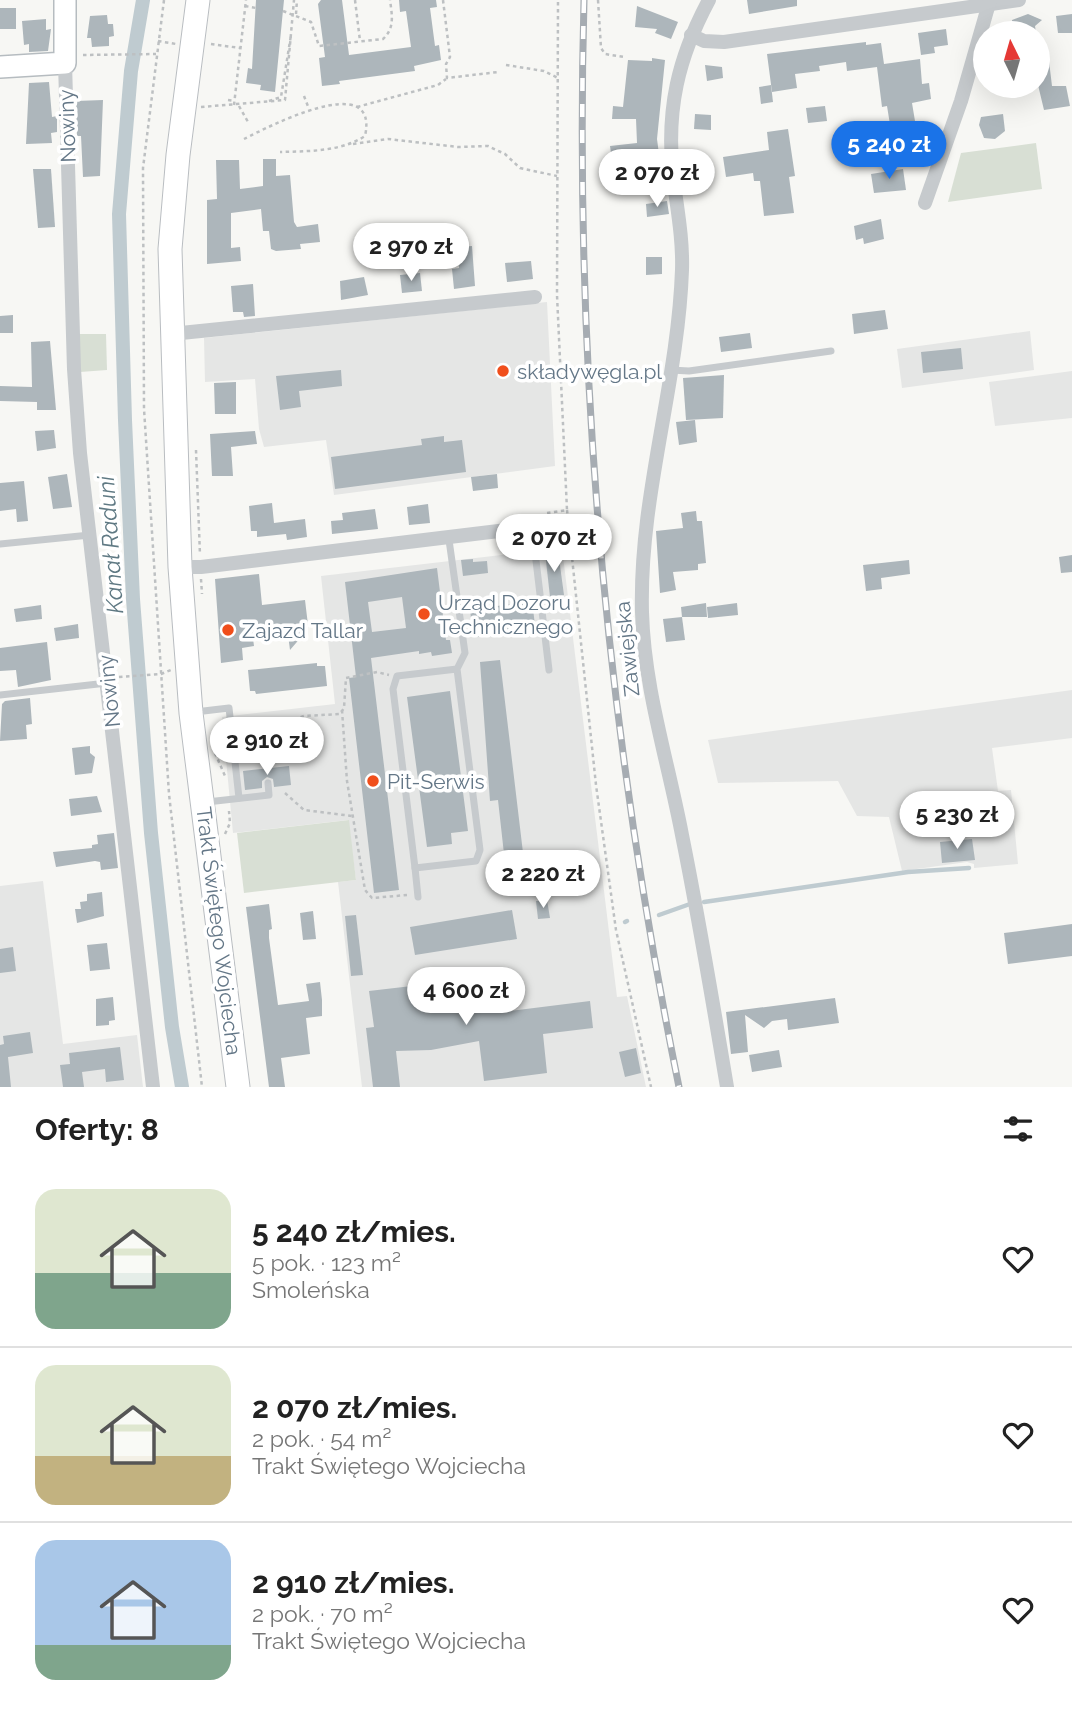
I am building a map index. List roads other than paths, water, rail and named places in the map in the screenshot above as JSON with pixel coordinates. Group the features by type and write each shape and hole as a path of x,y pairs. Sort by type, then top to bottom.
{"main road":[{"name":"Trakt Świętego Wojciecha","path":"198,0 178,155 170,249 171,334 180,567 191,713 238,1087"}],"street":[{"name":"Nowiny","path":"65,0 70,59 75,392 153,1087"},
{"name":"Zawiejska","path":"709,0 680,63 673,104 673,173 682,243 682,270 642,566 645,660 682,833 727,1087"},
{"path":"691,35 704,41 724,41 989,2 1019,0"},
{"path":"925,204 961,101 989,2"},
{"path":"0,67 70,59"},
{"path":"171,334 535,297"},
{"path":"180,567 201,568 449,540 532,527"}],"lane":[{"path":"670,370 689,371 831,351"},
{"path":"532,527 549,670"},
{"path":"0,544 90,535"},
{"path":"415,868 476,861 480,850 457,669 465,653 449,540"},
{"path":"417,896 393,689 397,676 457,669"},
{"path":"0,695 109,682"},
{"path":"191,713 229,708 240,798"},
{"path":"235,760 264,757 265,760"},
{"path":"202,803 269,795 268,783"}],"waterway":[{"name":"Kanał Raduni","path":"143,0 131,71 119,214 125,420 133,599 151,833 172,1027 182,1087"},
{"path":"704,902 908,872 969,868"},
{"path":"659,915 690,904"}],"railway":[{"path":"584,0 584,273 600,546 632,817 679,1087"}],"place":[{"name":"składywęgla.pl","path":"503,371"},
{"name":"Urząd Dozoru Technicznego","path":"424,614"},
{"name":"Zajazd Tallar","path":"228,630"},
{"name":"Pit-Serwis","path":"373,781"}]}
